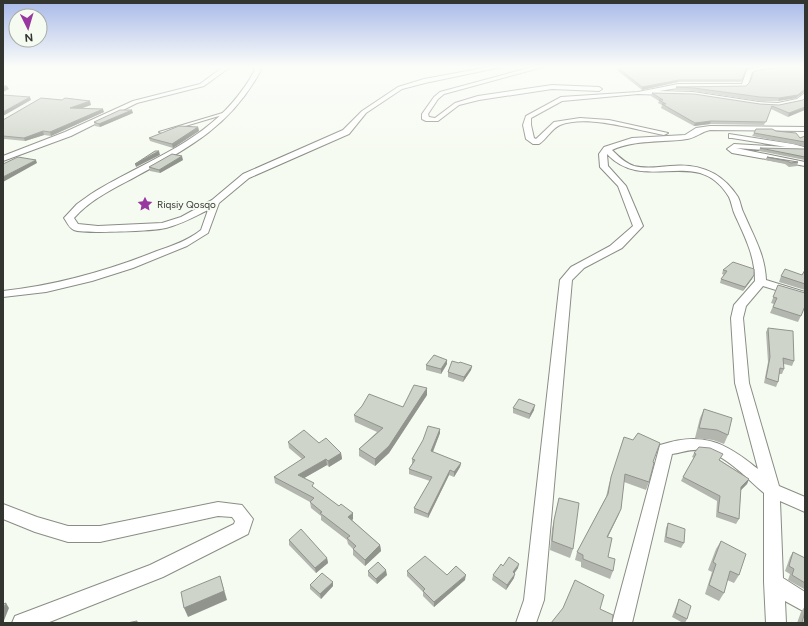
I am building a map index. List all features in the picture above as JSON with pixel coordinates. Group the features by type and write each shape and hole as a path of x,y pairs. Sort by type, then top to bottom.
{"street":[{"path":"3,158 68,134 135,102 158,96"},
{"path":"244,96 198,138 94,196 75,210 69,218 74,226 78,228 98,230 163,226 184,219 215,202 246,176 346,132 364,112 388,96"},
{"path":"438,96 425,114 426,119 436,120 457,104 472,99 491,96"},
{"path":"596,96 561,99 528,117 527,125 531,141 536,142 557,124 579,119 598,120 646,130 688,136 699,130 710,128 783,130 805,129"},
{"path":"708,96 759,104 778,105 799,101 804,96"},
{"path":"526,623 534,600 566,280 571,270 583,262 610,251 621,243 638,226 622,185 616,176 604,167 603,154 607,149 635,140 688,136 746,137 803,149"},
{"path":"803,149 794,150 734,146 731,149 805,164"},
{"path":"607,149 614,159 631,167 657,171 691,168 710,174 735,200 737,210 746,226 759,258 760,282"},
{"path":"3,294 25,293 56,287 114,271 183,244 206,230 215,202"},
{"path":"760,282 805,296"},
{"path":"760,282 752,289 747,299 740,305 737,318 742,383 772,490 773,582 776,623"},
{"path":"622,623 665,449 700,444 715,448 731,456 772,490 805,505"},
{"path":"3,511 35,524 68,534 100,534 218,509 236,510 244,519 242,529 163,567 22,623"},
{"path":"773,582 805,603"}],"lane":[{"path":"161,132 227,113"}],"building":[{"path":"3,96 30,97 3,112"},
{"path":"657,96 709,96 760,104 779,105 803,100 805,98 805,107 789,113 772,106 766,122 711,121 695,123 662,104 666,104 659,100 663,100"},
{"path":"754,96 790,96 779,98"},
{"path":"41,98 62,100 65,98 90,101 70,108 103,109 50,132 43,131 24,138 3,136 3,120"},
{"path":"120,110 132,110 99,124 94,122"},
{"path":"179,126 198,127 172,144 149,138"},
{"path":"756,129 772,129 776,131 796,133 800,138 805,136 805,142 754,133"},
{"path":"760,148 805,149 805,157"},
{"path":"155,151 159,151 135,164"},
{"path":"172,154 182,156 159,170 149,167"},
{"path":"18,157 36,160 3,177 3,164"},
{"path":"767,157 798,162 791,163"},
{"path":"733,262 754,269 754,275 745,287 721,279 727,271 723,270"},
{"path":"785,269 802,275 805,270 805,284 781,276"},
{"path":"778,285 805,293 805,306 801,316 773,307 777,298 773,297"},
{"path":"768,328 793,331 794,361 783,358 784,369 780,368 778,382 766,378 770,357"},
{"path":"434,355 447,360 441,369 426,365"},
{"path":"452,361 472,366 464,377 448,372"},
{"path":"414,385 427,388 389,446 375,459 359,449 383,428 354,415 362,406 369,394 403,407"},
{"path":"519,399 535,405 530,414 513,408"},
{"path":"704,409 732,418 728,435 717,430 699,428"},
{"path":"428,426 440,429 431,451 461,463 454,472 450,470 428,514 414,508 432,477 409,469 415,460 412,459 423,440"},
{"path":"304,430 319,443 326,438 341,453 328,461 326,459 298,475 314,483 312,486 339,506 341,504 353,513 348,517 380,545 365,560 353,549 356,546 347,538 350,536 320,513 322,512 310,502 314,498 274,477 305,457 288,442"},
{"path":"638,433 660,443 653,462 649,482 625,474 621,509 607,537 612,538 608,557 615,559 613,571 583,559 583,555 577,552 608,494 611,477 624,437 633,440"},
{"path":"699,447 710,448 723,454 719,460 749,479 741,487 739,519 718,512 720,496 683,477 696,454 694,453"},
{"path":"559,498 579,503 573,549 552,541 554,520"},
{"path":"668,523 685,529 684,543 666,537"},
{"path":"301,529 327,558 315,568 289,540"},
{"path":"721,541 746,554 739,575 730,571 724,593 709,585 716,564 713,562"},
{"path":"793,552 805,558 805,583 792,575 794,569 789,566"},
{"path":"425,556 447,575 456,566 466,575 434,602 423,591 425,589 407,571"},
{"path":"509,557 519,564 513,572 515,574 507,585 493,575 501,564 503,566"},
{"path":"378,562 386,570 376,579 368,571"},
{"path":"322,573 333,582 320,594 310,585"},
{"path":"220,576 224,591 184,608 181,592"},
{"path":"575,580 604,595 600,609 613,615 612,623 551,623 563,608"},
{"path":"679,599 691,606 687,619 675,613"},
{"path":"805,612 805,623 803,623 802,622"}],"place":[{"name":"Riqsiy Qosqo","path":"145,204"}]}
